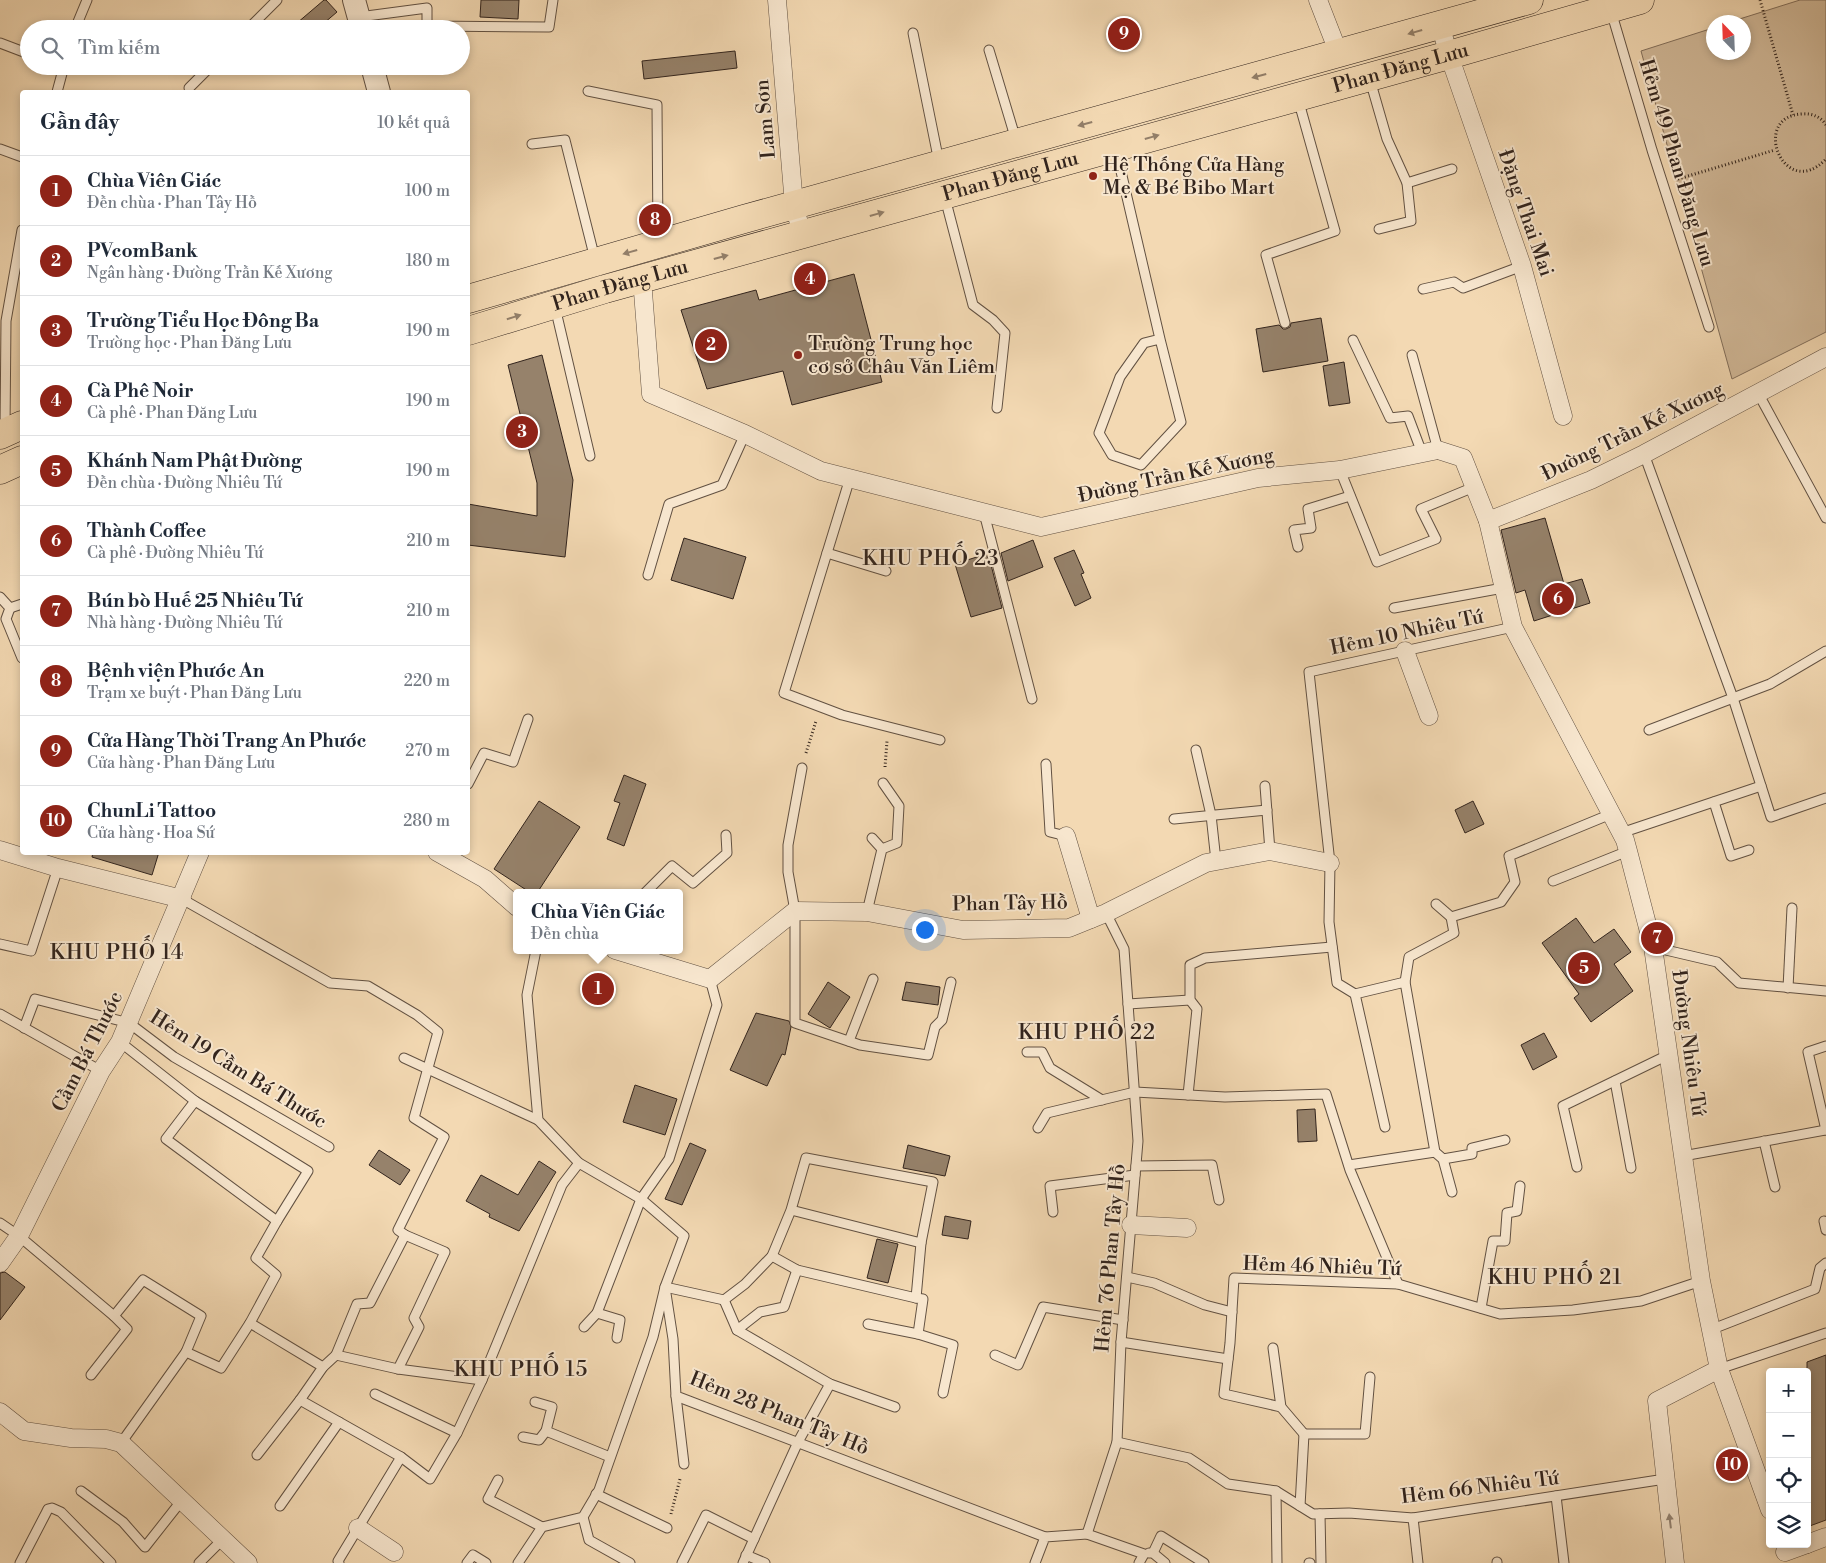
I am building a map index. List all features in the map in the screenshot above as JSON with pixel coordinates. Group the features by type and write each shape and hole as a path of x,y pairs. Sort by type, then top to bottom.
{"main road":[{"name":"Phan Đăng Lưu","path":"470,298 794,205 1529,0"},
{"name":"Phan Đăng Lưu","path":"470,330 642,279 1449,55 1640,0"},
{"path":"0,470 20,461"}],"street":[{"name":"Lam Sơn","path":"777,0 794,205 802,234"},
{"path":"1318,0 1338,54"},
{"name":"Đặng Thai Mai","path":"1440,25 1522,266 1563,416"},
{"path":"374,75 378,90"},
{"name":"Đường Trần Kế Xương","path":"642,279 651,394 745,434 821,471 1041,527 1258,478 1340,470 1430,452 1463,458 1488,521 1591,480 1644,454 1826,357"},
{"name":"Đường Nhiêu Tứ","path":"1488,521 1513,627 1621,833 1628,851 1653,947 1701,1281 1710,1330 1719,1368 1767,1503"},
{"path":"1405,651 1430,716"},
{"path":"1066,836 1098,916"},
{"path":"0,850 58,868 182,899"},
{"name":"Phan Tây Hồ","path":"795,910 867,912 963,930 1069,928 1098,916 1206,863 1270,851 1330,863"},
{"name":"Cầm Bá Thước","path":"0,1263 19,1236 101,1071 120,1042 182,899 199,855"},
{"path":"442,855 485,879 513,904"},
{"path":"628,954 710,979 795,910"},
{"path":"1131,1224 1186,1228"},
{"path":"1675,1563 1658,1401 1719,1368"},
{"path":"0,1412 24,1431 71,1438 106,1439 121,1443 248,1563"},
{"path":"358,1528 394,1552"},
{"path":"1811,1543 1826,1537"},
{"path":"1785,1553 1797,1548"}],"lane":[{"path":"79,20 87,0"},
{"path":"257,20 277,0"},
{"path":"470,26 548,27 553,0"},
{"path":"358,15 427,8 427,20"},
{"name":"Hẻm 49 Phan Đăng Lưu","path":"1610,9 1662,183 1709,327"},
{"path":"913,33 940,164"},
{"path":"0,43 20,51"},
{"path":"989,50 1016,143"},
{"path":"57,90 61,75"},
{"path":"189,88 202,75"},
{"path":"1369,77 1387,139 1407,183 1412,221 1378,229"},
{"path":"588,91 656,105 658,244"},
{"path":"1285,323 1266,255 1336,231 1297,97"},
{"path":"532,144 565,140 596,262"},
{"path":"1115,148 1181,422 1141,465 1112,455 1099,433 1120,377 1144,343 1160,339"},
{"path":"0,149 20,156"},
{"path":"1407,183 1452,169"},
{"path":"944,195 973,305 994,320 1005,332 997,408"},
{"path":"9,431 6,321 20,241"},
{"path":"1423,289 1454,282 1464,288 1522,266"},
{"path":"555,304 590,456"},
{"path":"1353,340 1390,418 1408,416 1430,452"},
{"path":"1412,355 1430,452"},
{"path":"1758,393 1826,518"},
{"path":"648,575 669,504 722,485 745,434"},
{"path":"1644,454 1733,698 1770,817 1826,798"},
{"path":"1340,470 1377,562 1436,539 1420,510 1474,487"},
{"path":"850,478 784,693 842,715 940,740"},
{"path":"1298,547 1294,530 1311,528 1308,510 1350,496"},
{"path":"984,512 1032,699"},
{"path":"827,553 886,571"},
{"path":"1394,608 1504,588"},
{"path":"0,597 10,608"},
{"path":"10,608 20,605"},
{"path":"10,608 6,619 20,653"},
{"name":"Hẻm 10 Nhiêu Tứ","path":"1330,863 1309,672 1513,627"},
{"path":"1648,730 1770,684 1826,651"},
{"path":"470,780 484,753 513,762 528,719"},
{"path":"1196,750 1211,815 1216,861"},
{"path":"1046,764 1050,832 1066,836"},
{"path":"802,768 788,844 788,872 795,910 795,1023 860,1045 928,1055 935,1027 942,1020 951,982"},
{"path":"882,849 897,843 899,806 883,783"},
{"path":"1266,786 1270,851"},
{"path":"1621,833 1761,786"},
{"path":"1714,802 1731,856 1749,850"},
{"path":"1174,819 1267,810"},
{"path":"1451,917 1501,902 1516,882 1509,856 1611,814"},
{"path":"650,889 672,866 693,884 727,853 726,835"},
{"path":"872,838 882,849"},
{"path":"867,912 882,849"},
{"path":"1553,881 1628,851"},
{"path":"1330,863 1328,922 1337,983 1355,994 1405,982"},
{"path":"0,944 31,951 58,868"},
{"path":"182,899 330,983 368,986 417,1015 438,1032 414,1118 444,1137 398,1230 405,1235 445,1252 414,1318 420,1327 398,1370"},
{"path":"1436,904 1451,917 1454,933 1409,957 1405,982 1434,1152 1442,1159 1452,1192"},
{"path":"1788,988 1792,908"},
{"name":"Hẻm 76 Phan Tây Hồ","path":"1087,1534 1117,1442 1121,1342 1138,1141 1124,949 1098,916"},
{"path":"1188,1095 1197,1009 1190,1000 1190,965 1206,958 1332,947"},
{"path":"1653,947 1717,962 1739,984 1826,991"},
{"path":"404,1058 538,1120 527,995 535,954"},
{"path":"584,1327 597,1313 641,1199 669,1159 717,1005 710,979"},
{"path":"849,1041 873,979"},
{"path":"1355,994 1385,1128"},
{"path":"24,1028 35,1000 129,1023"},
{"path":"1128,1004 1190,1000"},
{"path":"0,1014 101,1071"},
{"name":"Hẻm 19 Cầm Bá Thước","path":"129,1023 174,1057 329,1146"},
{"path":"120,1042 195,1100 308,1171 256,1258 276,1275 250,1323 221,1368 186,1352"},
{"path":"1683,1156 1826,1130 1808,1052 1826,1046"},
{"path":"1027,1052 1042,1052 1050,1068 1102,1100"},
{"path":"1577,1167 1563,1106 1668,1055"},
{"path":"1615,1081 1631,1168"},
{"path":"1038,1128 1047,1113 1135,1092 1225,1097 1326,1094 1349,1165 1398,1284"},
{"path":"195,1100 166,1139 277,1221"},
{"name":"Hẻm 28 Phan Tây Hồ","path":"538,1120 579,1162 641,1199 684,1236 665,1287 673,1339 676,1396 1045,1537"},
{"path":"1442,1159 1472,1154 1472,1148 1505,1140"},
{"path":"1764,1141 1775,1187"},
{"path":"1349,1165 1434,1152"},
{"path":"630,1563 589,1540 583,1517 596,1494 610,1457 652,1337 665,1287 724,1300 745,1284 772,1256 791,1210 806,1158 933,1182 921,1243 916,1298"},
{"path":"300,1400 402,1457 430,1479 457,1433 482,1380 562,1185 579,1162"},
{"path":"1053,1212 1050,1186 1136,1170 1212,1165 1219,1200"},
{"path":"1481,1308 1493,1241 1505,1241 1507,1213 1517,1211 1520,1186"},
{"path":"791,1210 921,1243"},
{"path":"0,1223 19,1236 127,1329 91,1375"},
{"path":"257,1455 323,1367 336,1355 357,1304 370,1303 405,1235"},
{"path":"772,1256 797,1270 923,1299 918,1334"},
{"path":"1710,1330 1814,1289 1820,1268 1826,1262"},
{"path":"737,1330 760,1312 784,1307 797,1270"},
{"path":"1126,1277 1154,1283 1205,1305 1232,1312"},
{"name":"Hẻm 46 Nhiêu Tứ","path":"1281,1406 1224,1394 1230,1343 1234,1278 1398,1284 1500,1314 1573,1310 1632,1303 1701,1281"},
{"path":"114,1316 142,1280 200,1316 186,1352 121,1443"},
{"path":"724,1300 737,1330 830,1384 895,1407"},
{"path":"995,1355 1018,1365 1043,1307 1123,1320"},
{"path":"597,1313 620,1320 617,1338"},
{"path":"250,1323 323,1367"},
{"path":"868,1324 918,1334 953,1345 943,1393"},
{"path":"1719,1368 1826,1334"},
{"path":"1121,1342 1228,1359"},
{"path":"1274,1348 1281,1406 1304,1434 1300,1506"},
{"path":"336,1355 398,1370 482,1380"},
{"path":"1304,1434 1366,1434 1370,1377"},
{"path":"765,1563 744,1559 798,1442 830,1384"},
{"path":"374,1394 457,1433"},
{"path":"676,1396 684,1464"},
{"path":"523,1437 539,1440 546,1431 552,1407 535,1402"},
{"path":"280,1506 339,1422"},
{"path":"546,1431 610,1457"},
{"path":"1117,1442 1189,1458 1228,1484 1276,1491 1277,1563"},
{"path":"339,1563 338,1561 402,1457"},
{"name":"Hẻm 66 Nhiêu Tứ","path":"1276,1491 1313,1514 1349,1513 1413,1518 1665,1479"},
{"path":"498,1480 488,1499 542,1527 583,1517"},
{"path":"81,1491 123,1522 145,1547 182,1500"},
{"path":"596,1494 667,1528"},
{"path":"1556,1496 1564,1563"},
{"path":"20,1563 48,1509 52,1508 61,1512 111,1563"},
{"path":"1320,1514 1321,1563"},
{"path":"682,1563 706,1515 754,1539"},
{"path":"1413,1518 1418,1563"},
{"path":"518,1563 542,1527"},
{"path":"1035,1563 1045,1537 1087,1534 1148,1553 1165,1563"},
{"path":"1139,1563 1161,1536 1204,1563"},
{"path":"199,1563 222,1539"},
{"path":"467,1563 473,1555 486,1563"}],"path":[{"path":"1760,0 1793,115"},
{"path":"1826,125 1816,116 1806,113 1793,115 1781,124 1776,132 1774,141 1775,150 1780,158 1794,169 1803,171 1812,169 1826,159"},
{"path":"1662,183 1775,150"},
{"path":"802,768 820,707"},
{"path":"883,783 888,727"},
{"path":"667,1528 684,1464"}],"shaded area":[{"path":"1800,0 1826,0 1826,332 1732,379 1641,51 1706,30 1706,60 1751,60 1751,15"}],"building":[{"path":"324,0 337,12 328,20 301,20"},
{"path":"481,0 519,0 518,19 480,17"},
{"path":"735,51 737,68 644,79 642,61"},
{"path":"854,274 882,382 792,405 783,371 707,389 681,310 756,290 759,300"},
{"path":"1321,318 1328,361 1263,372 1256,329 1279,325 1286,329 1290,327 1291,323"},
{"path":"542,355 573,480 565,557 470,545 470,504 537,516 537,483 508,365"},
{"path":"1344,362 1350,403 1329,406 1323,366"},
{"path":"1545,518 1564,584 1582,579 1590,603 1534,621 1525,590 1516,593 1501,530"},
{"path":"684,538 746,557 733,599 671,580"},
{"path":"1033,540 1043,567 1008,581 1001,553"},
{"path":"1074,550 1084,573 1081,574 1091,598 1075,606 1054,558"},
{"path":"986,554 989,557 1002,608 971,617 955,564"},
{"path":"624,775 646,784 624,846 607,839 620,803 614,801"},
{"path":"539,801 580,827 540,889 525,889 494,869"},
{"path":"1473,801 1484,824 1465,833 1455,810"},
{"path":"92,855 158,855 152,875 92,857"},
{"path":"1576,918 1594,943 1614,929 1631,952 1614,964 1633,991 1591,1022 1574,998 1579,994 1542,943"},
{"path":"828,982 850,997 830,1028 808,1014"},
{"path":"906,982 940,987 938,1005 902,1000"},
{"path":"756,1013 789,1021 791,1027 785,1055 782,1054 767,1086 730,1070"},
{"path":"1544,1033 1557,1057 1533,1070 1521,1045"},
{"path":"635,1085 677,1099 665,1135 623,1122"},
{"path":"1315,1109 1317,1141 1298,1142 1297,1110"},
{"path":"690,1143 706,1150 682,1205 665,1199"},
{"path":"908,1145 950,1156 945,1176 903,1168"},
{"path":"379,1150 410,1170 400,1185 369,1165"},
{"path":"539,1161 556,1172 519,1231 489,1217 490,1214 466,1201 481,1175 518,1195"},
{"path":"945,1216 971,1221 968,1239 942,1235"},
{"path":"877,1239 898,1244 888,1283 867,1278"},
{"path":"5,1272 25,1287 0,1320 0,1273"},
{"path":"1826,1355 1826,1520 1811,1526 1811,1368 1807,1368 1807,1362"}],"place":[{"name":"Cửa Hàng Thời Trang An Phước","path":"1124,34"},
{"name":"Hệ Thống Cửa Hàng Mẹ & Bé Bibo Mart","path":"1093,176"},
{"name":"Bệnh viện Phước An","path":"655,220"},
{"name":"Cà Phê Noir","path":"810,279"},
{"name":"PVcomBank","path":"711,345"},
{"name":"Trường Trung học cơ sở Châu Văn Liêm","path":"798,355"},
{"name":"Trường Tiểu Học Đông Ba","path":"522,432"},
{"name":"Thành Coffee","path":"1558,599"},
{"name":"Bún bò Huế 25 Nhiêu Tứ","path":"1657,938"},
{"name":"Khánh Nam Phật Đường","path":"1584,968"},
{"name":"Chùa Viên Giác","path":"598,989"},
{"name":"ChunLi Tattoo","path":"1732,1465"}],"district":[{"name":"KHU PHỐ 23","path":"931,559"},
{"name":"KHU PHỐ 14","path":"117,953"},
{"name":"KHU PHỐ 22","path":"1087,1033"},
{"name":"KHU PHỐ 21","path":"1555,1278"},
{"name":"KHU PHỐ 15","path":"521,1370"}]}
